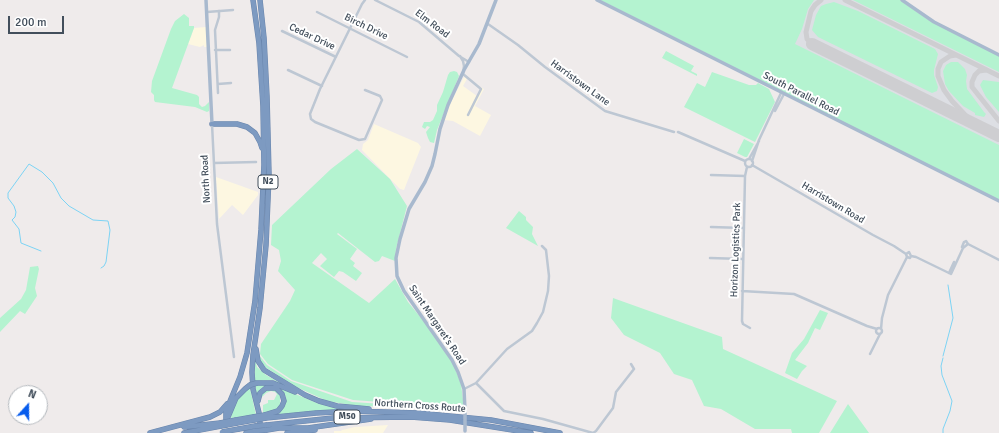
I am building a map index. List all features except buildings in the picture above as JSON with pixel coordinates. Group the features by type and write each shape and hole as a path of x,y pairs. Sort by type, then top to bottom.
{"highway":[{"name":"N2","path":"247,353 258,274 264,177 262,86 254,0"},
{"name":"N2","path":"258,430 258,410 253,389 252,372 266,245 268,196 266,36 261,0"},
{"path":"212,124 237,124 247,127 255,133 262,148 264,177"},
{"path":"259,312 256,355 260,366 276,378 305,395 337,406 410,410 418,413"},
{"path":"150,433 216,415 226,406 233,392 240,377 247,353"},
{"path":"224,433 227,418 236,398 250,385 257,383 273,383 317,402 368,412"},
{"path":"163,430 237,422 266,417 278,411 282,406 284,397 278,389 268,387 260,393 257,400 258,410"},
{"path":"227,418 226,411 233,392"},
{"name":"Northern Cross Route","path":"266,417 316,413 418,413 491,420 560,433"},
{"name":"Northern Cross Route","path":"267,427 311,420 354,417 427,418 458,421 531,433"},
{"path":"336,424 370,419 427,418"},
{"path":"184,433 220,424"},
{"name":"M50","path":"246,433 267,427 308,428 336,424"},
{"name":"M50","path":"287,433 306,432 336,424"},
{"name":"M50","path":"224,433 239,429 258,430"}],"main road":[{"name":"North Road","path":"206,0 212,124"},
{"name":"Saint Margaret's Road","path":"466,432 464,389 458,372 452,360 404,291 397,276 396,266 398,248 407,214 429,174 436,154 440,129 445,111 479,44 496,0"},
{"name":"South Parallel Road","path":"597,0 999,201"},
{"path":"902,0 934,22 999,55"},
{"path":"227,418 230,405 244,369 247,353"}],"street":[{"name":"Elm Road","path":"375,0 416,20 469,62"},
{"path":"363,1 321,88 310,114 311,119 315,122 362,140 367,137 382,100 380,96 365,90"},
{"path":"207,12 234,10"},
{"path":"218,93 215,27 219,17 219,11"},
{"name":"Birch Drive","path":"317,12 407,57"},
{"name":"Harristown Lane","path":"488,24 604,111 676,132 745,161"},
{"name":"Cedar Drive","path":"282,31 336,57"},
{"path":"216,50 230,50"},
{"name":"Elm Road","path":"456,53 467,58 473,56"},
{"name":"Elm Road","path":"460,56 463,61"},
{"path":"468,115 481,88 463,74 463,61 469,62"},
{"path":"288,70 321,88"},
{"path":"218,84 231,83"},
{"path":"751,162 745,161 745,165 747,167 751,166 756,143 760,140 782,93"},
{"name":"North Road","path":"212,124 218,237 234,357"},
{"path":"214,163 256,162"},
{"name":"Harristown Road","path":"751,162 907,256"},
{"name":"Horizon Logistics Park","path":"747,167 745,176 742,323 750,328"},
{"path":"711,175 745,176"},
{"path":"711,227 744,228"},
{"path":"870,354 876,342 888,294 907,256 910,258 911,256 916,257 950,273 966,244 999,260"},
{"path":"464,389 476,383 512,345 532,331 543,312 548,291 548,276 546,250 542,246"},
{"path":"710,258 744,259"},
{"path":"742,291 791,293 878,331"},
{"path":"476,383 506,412 543,419 593,432 613,408 616,392 634,369 631,364"}],"shaded area":[{"path":"602,0 898,0 924,19 999,57 999,198"},
{"path":"206,27 207,47 204,47 204,45 200,47 188,44 194,28"},
{"path":"464,77 467,79 463,86 477,96 481,87 484,89 475,106 491,115 480,136 453,121 444,120 451,102"},
{"path":"374,124 418,143 421,147 404,190 400,189 362,150 363,144 368,140"},
{"path":"216,177 258,192 258,195 243,215 232,205 219,219"},
{"path":"388,425 383,433 334,433 334,431 341,431 355,427"}],"green space":[{"path":"600,0 814,0 808,9 802,29 795,44 999,145 999,200"},
{"path":"853,0 900,0 927,19 999,55 999,72"},
{"path":"834,2 858,11 935,49 938,54 934,70 938,87 937,91 932,93 818,37 812,30 816,15 821,6"},
{"path":"184,14 189,18 189,26 194,26 194,28 172,88 197,95 199,97 199,104 202,107 209,102 209,111 207,112 195,107 155,102 154,95 151,92 152,81 171,29 175,21"},
{"path":"666,51 694,66 691,71 697,74 697,76 662,58"},
{"path":"951,62 958,62 965,69 967,75 967,89 986,114 984,117 975,115 975,113 963,106 949,91 945,84 943,71 946,65"},
{"path":"450,72 457,72 459,76 437,130 434,143 430,142 426,132 430,127 427,126 425,129 422,127 424,122 430,122 433,120 448,75"},
{"path":"712,72 749,85 756,85 758,83 769,89 775,102 755,142 684,107 697,83 705,87"},
{"path":"983,80 999,82 999,112 986,97 980,85"},
{"path":"744,139 754,144 747,157 737,153"},
{"path":"357,149 390,179 407,206 396,249 395,261 382,256 379,261 375,262 338,233 337,234 357,249 350,259 355,263 353,266 362,273 356,281 339,271 334,277 320,266 327,259 321,253 312,263 369,303 395,279 408,302 434,334 453,363 461,384 464,408 353,400 292,380 268,364 260,354 261,344 290,301 295,290 278,271 281,261 279,250 271,245 272,225 331,169"},
{"path":"519,211 526,217 526,220 533,227 532,234 538,246 506,228"},
{"path":"38,266 39,269 35,288 37,296 25,314 20,311 0,332 0,318 21,299 26,290 30,267"},
{"path":"613,298 722,337 723,349 837,401 819,433 792,433 791,429 755,429 721,409 704,406 692,380 674,374 660,353 624,335 611,318"},
{"path":"820,310 828,313 820,330 815,328 808,343 795,360 807,366 797,379 785,373 792,353 804,339"},
{"path":"259,355 267,365 291,381 352,402 462,409 463,412 398,407 357,406 327,401 292,385 265,367 259,359"},
{"path":"255,359 257,367 266,375 290,388 273,380 255,381"},
{"path":"269,383 317,403 348,410 325,410 278,415 286,403 284,393 277,388 270,386 262,388 257,395 255,385"},
{"path":"250,388 256,415 231,418 232,409 236,401 247,389"},
{"path":"268,389 273,389 280,395 280,405 277,410 263,413 263,405 268,403 268,400 274,400 277,394 271,391 266,393 260,399 261,395"},
{"path":"848,404 869,433 830,433"}],"waterway":[{"path":"41,251 21,243 19,229 12,220 15,217 16,212 14,206 8,198 8,193 29,164 42,172 53,183 61,198 69,206 93,220 108,221 110,230 106,262 101,268"},
{"path":"943,356 953,318 948,285"},
{"path":"943,358 941,366 942,375 952,401 943,433"}],"taxiway":[{"path":"812,44 807,39 806,32 811,11 821,0"},
{"path":"845,0 999,76"},
{"path":"956,55 950,56 941,62 938,69 938,76 944,90 952,101 969,119 977,125"},
{"path":"986,70 979,71 975,75 972,82 972,87 999,121"}],"runway":[{"path":"812,44 999,136"}]}
